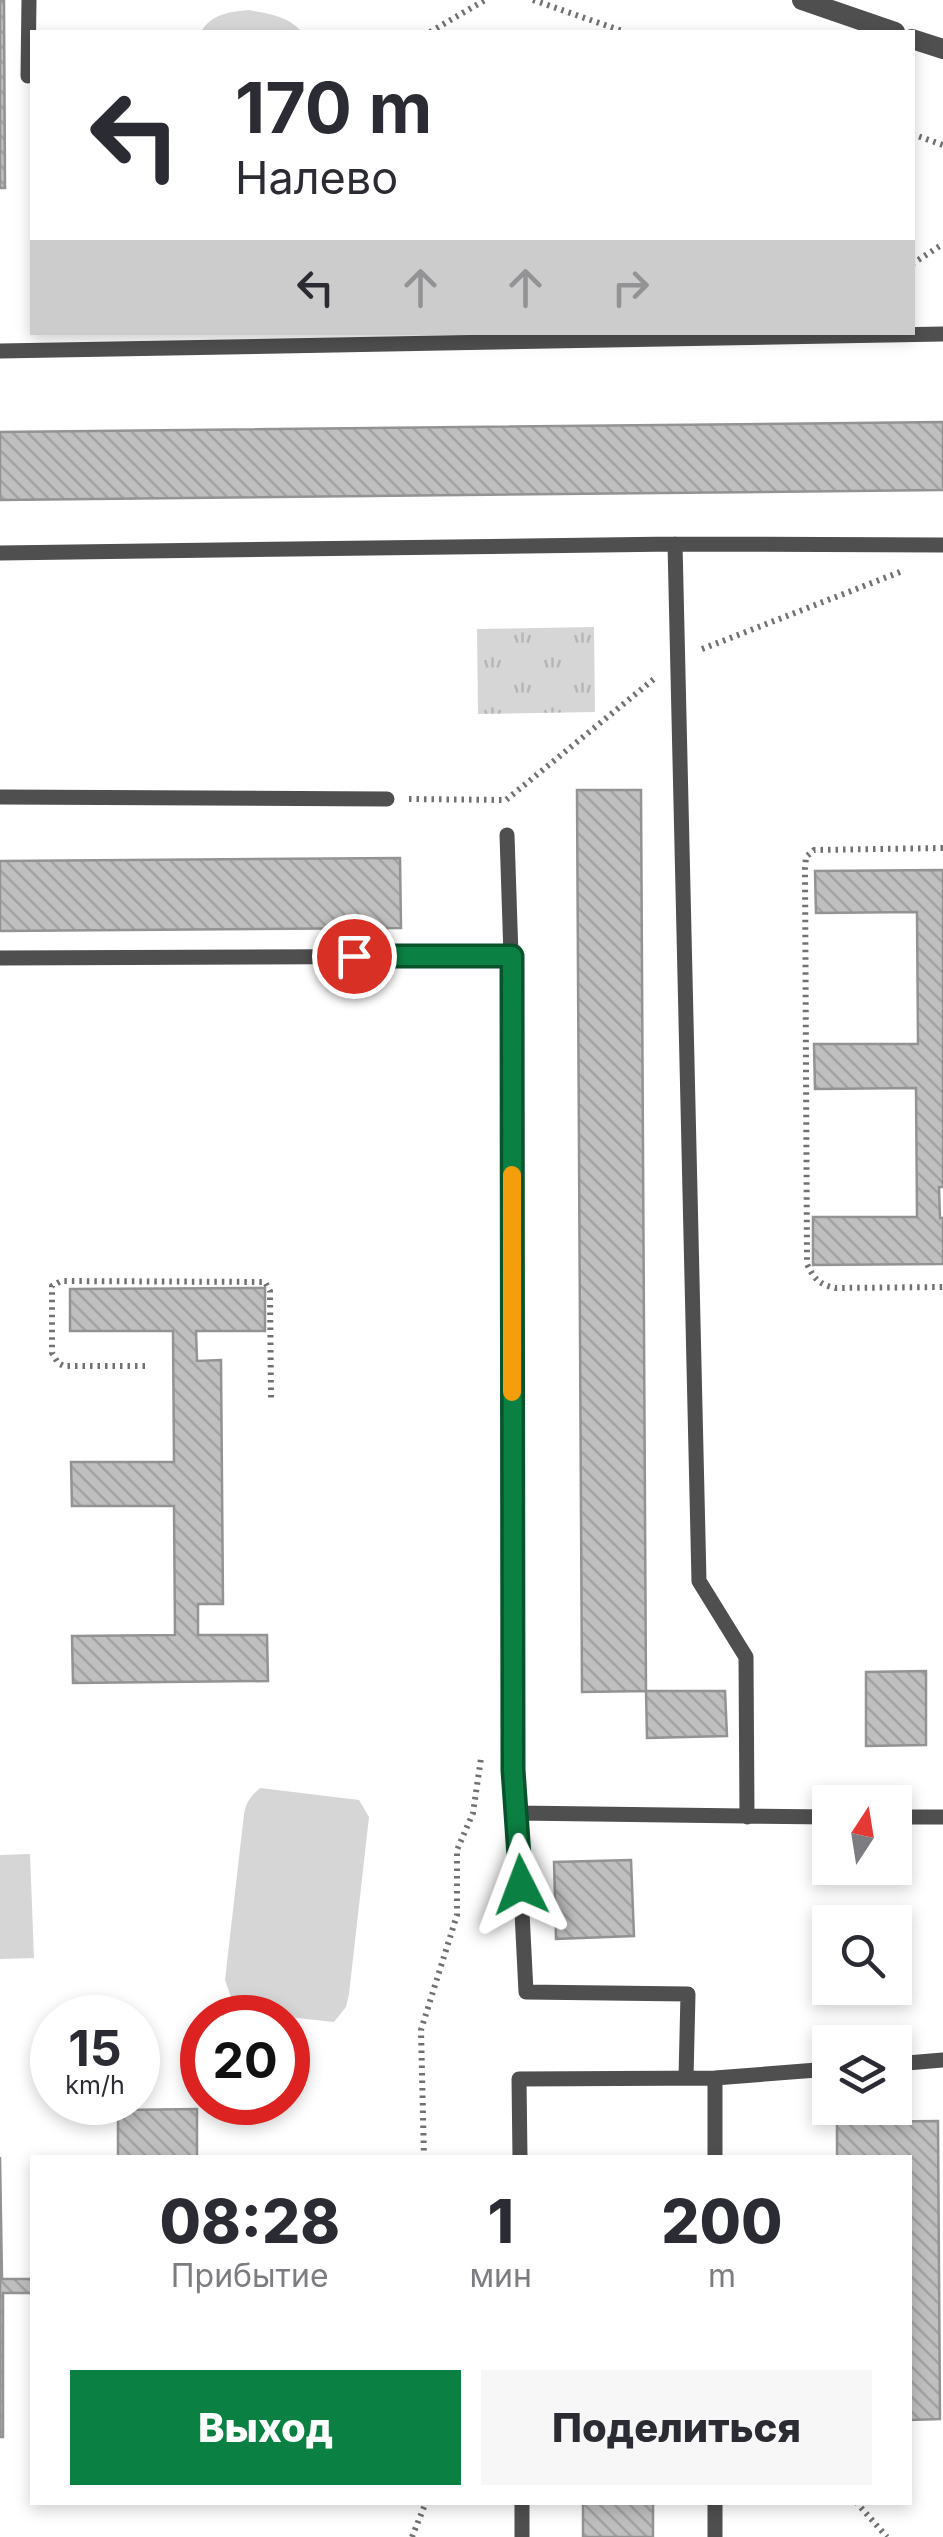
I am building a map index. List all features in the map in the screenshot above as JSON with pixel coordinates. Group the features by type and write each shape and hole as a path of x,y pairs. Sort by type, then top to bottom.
{"street":[{"path":"802,0 889,30"},
{"path":"915,40 943,49"}],"lane":[{"path":"28,76 29,0"},
{"path":"915,335 943,334"},
{"path":"0,351 888,335"},
{"path":"0,553 675,544 943,545"},
{"path":"675,544 699,1582 746,1657 747,1817"},
{"path":"0,797 387,799"},
{"path":"507,835 512,956 513,1770 526,1992 688,1994 686,2078"},
{"path":"0,958 512,956"},
{"path":"517,1813 812,1817"},
{"path":"912,1817 943,1816"},
{"path":"912,2063 943,2060"},
{"path":"520,2155 519,2079 715,2078 812,2070"},
{"path":"715,2078 715,2155"},
{"path":"522,2505 522,2537"},
{"path":"715,2505 715,2537"}],"path":[{"path":"433,30 485,0"},
{"path":"533,0 619,30"},
{"path":"915,135 943,144"},
{"path":"915,262 943,244"},
{"path":"943,848 814,850 806,857 804,869 808,1264 814,1278 835,1288 943,1288"},
{"path":"145,1366 58,1364 52,1353 54,1283 264,1282 270,1291 271,1398"},
{"path":"424,2155 421,2030 457,1915 457,1850 473,1813 481,1758"},
{"path":"412,2537 425,2505"},
{"path":"859,2505 887,2537"}],"green space":[{"path":"249,10 271,14 300,30 202,30 215,18"},
{"path":"594,627 595,712 478,714 477,629"},
{"path":"260,1788 359,1800 369,1817 349,1994 346,2007 334,2022 310,2019 310,1995 230,1995 225,1980 249,1799"},
{"path":"30,1854 34,1958 0,1959 0,1855"}],"building":[{"path":"0,0 4,0 5,188 0,188"},
{"path":"943,422 943,490 0,500 0,432"},
{"path":"577,790 641,790 646,1691 582,1692"},
{"path":"400,858 401,928 0,931 0,861"},
{"path":"943,870 943,1187 939,1187 943,1264 813,1265 813,1217 917,1217 916,1088 815,1089 814,1044 918,1044 917,912 816,913 815,871"},
{"path":"265,1288 265,1331 196,1331 197,1361 221,1360 223,1604 198,1604 198,1635 267,1635 268,1681 73,1683 72,1636 175,1635 174,1506 72,1506 71,1462 174,1462 173,1331 70,1331 70,1289"},
{"path":"926,1671 926,1745 866,1746 866,1672"},
{"path":"646,1691 725,1691 727,1736 647,1738"},
{"path":"631,1860 634,1936 556,1939 554,1862"},
{"path":"160,2109 180,2109 180,2125 197,2125 197,2155 118,2155 118,2125 160,2125"},
{"path":"938,2121 940,2419 912,2420 912,2155 837,2155 837,2125"},
{"path":"0,2157 2,2279 30,2279 30,2293 3,2293 0,2437"},
{"path":"583,2505 653,2505 653,2537 583,2537"}],"slow traffic":[{"path":"512,1175 512,1392"}],"route":[{"path":"354,956 512,956 513,1770 521,1885"}]}
